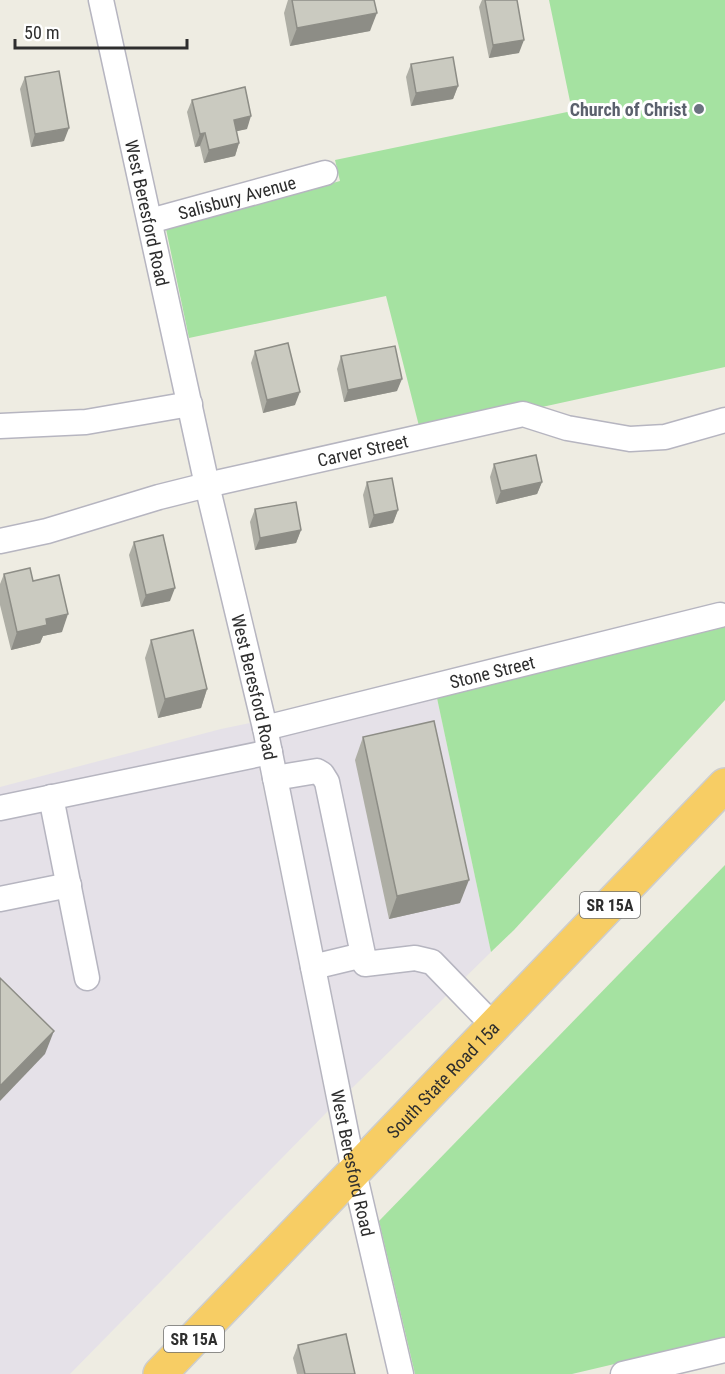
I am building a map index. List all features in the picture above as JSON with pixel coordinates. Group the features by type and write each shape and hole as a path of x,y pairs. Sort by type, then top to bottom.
{"highway":[{"name":"South State Road 15a","path":"160,1374 725,785"}],"street":[{"name":"West Beresford Road","path":"101,0 207,485 265,728 354,1172 401,1374"},
{"name":"Salisbury Avenue","path":"150,221 325,173"},
{"path":"0,426 86,422 190,404"},
{"name":"Carver Street","path":"0,541 47,531 207,485 523,414 567,428 630,439 665,437 725,420"},
{"name":"Stone Street","path":"265,728 720,615"},
{"path":"0,808 270,752"},
{"path":"275,778 317,771 327,782 365,964 415,958 432,962 494,1026"},
{"path":"51,797 87,978"},
{"path":"0,899 69,885"},
{"path":"313,967 363,955"},
{"path":"623,1374 725,1350"}],"shaded area":[{"path":"437,698 491,952 351,1089 280,736"},
{"path":"250,723 328,1111 70,1374 0,1374 0,787"}],"green space":[{"path":"549,0 725,0 725,367 542,407 520,402 419,426 386,296 189,338 166,229 340,181 335,160 572,111"},
{"path":"725,626 725,700 514,930 491,952 437,698"},
{"path":"725,865 725,1338 572,1374 415,1374 379,1221"}],"building":[{"path":"292,0 374,0 377,13 297,28"},
{"path":"485,0 517,0 524,40 493,45"},
{"path":"453,57 458,86 416,93 411,64"},
{"path":"59,71 69,128 35,134 25,77"},
{"path":"245,87 251,116 234,120 239,143 209,150 205,133 200,134 192,100"},
{"path":"288,343 300,392 267,400 255,351"},
{"path":"395,346 402,379 348,390 341,356"},
{"path":"536,455 542,482 501,491 494,464"},
{"path":"392,478 398,510 374,515 367,482"},
{"path":"296,502 301,530 260,538 255,509"},
{"path":"163,535 175,588 146,595 134,542"},
{"path":"30,568 33,581 59,575 68,614 46,619 47,625 17,632 4,574"},
{"path":"193,630 207,689 165,699 151,640"},
{"path":"434,721 469,880 397,896 363,737"},
{"path":"0,978 54,1031 0,1086"},
{"path":"346,1334 355,1374 305,1374 298,1345"}],"place":[{"name":"Church of Christ","path":"699,109"}]}
